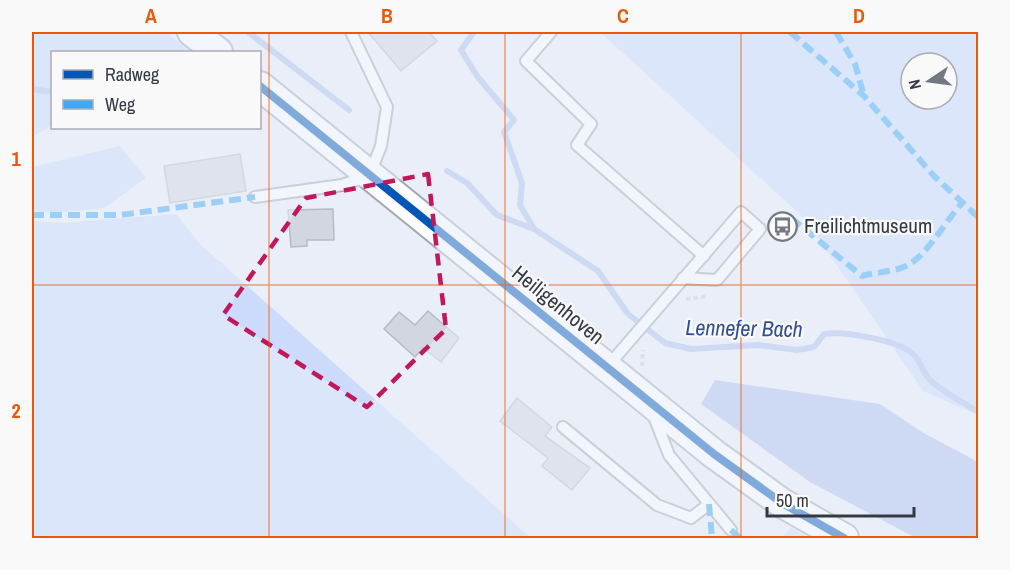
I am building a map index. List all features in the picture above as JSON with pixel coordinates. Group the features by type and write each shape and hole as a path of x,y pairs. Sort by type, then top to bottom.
{"main road":[{"path":"192,32 217,51"},
{"name":"Heiligenhoven","path":"261,87 714,454 782,503 844,538"}],"lane":[{"path":"255,197 342,184 369,176 381,146 387,107 351,32"},
{"path":"551,32 526,61 591,124 577,145 704,256"},
{"path":"607,367 741,212 760,229 717,280 684,278"},
{"path":"649,402 669,455 731,530"},
{"path":"563,427 657,505 692,518 709,504"}],"highlighted area":[{"path":"428,174 446,329 367,407 223,315 306,198"}],"shaded area":[{"path":"32,32 166,32 186,49 182,51 51,51 51,126 32,137"},
{"path":"600,32 978,32 978,415 923,391 805,219"},
{"path":"120,146 146,178 104,208 55,213 32,211 32,167"},
{"path":"176,214 200,244 531,538 32,538 32,221 61,223"},
{"path":"715,380 880,404 922,432 978,462 978,538 916,538 810,482 701,404"},
{"path":"791,528 809,538 782,538"}],"building":[{"path":"368,32 429,32 437,41 401,71"},
{"path":"240,154 246,191 170,203 164,166"},
{"path":"333,209 334,240 307,240 307,246 291,247 288,210"},
{"path":"428,311 459,338 441,362 423,348 415,357 384,329 399,312 415,325"},
{"path":"517,398 552,427 545,436 590,468 572,490 542,466 548,458 500,421"}],"waterway":[{"path":"248,32 349,110"},
{"name":"Lennefer Bach","path":"474,32 461,50 477,76 514,120 504,132 522,183 520,205 534,229 598,271 628,314 665,343 691,349 758,345 797,350 814,347 824,334 833,333 884,341 913,354 931,381 978,412"},
{"path":"32,89 51,92"},
{"path":"447,171 467,183 497,215 534,229"}],"marked path":[{"path":"790,32 864,96 934,176 978,217"},
{"path":"836,32 855,64 864,96"},
{"path":"32,215 120,215 255,197"},
{"path":"791,218 862,276 897,269 915,260 930,245 963,202"},
{"path":"709,504 712,538"},
{"path":"731,530 740,538"}],"cycle path":[{"path":"261,87 714,454 782,503 844,538"}],"place":[{"name":"Freilichtmuseum","path":"783,226"}]}
